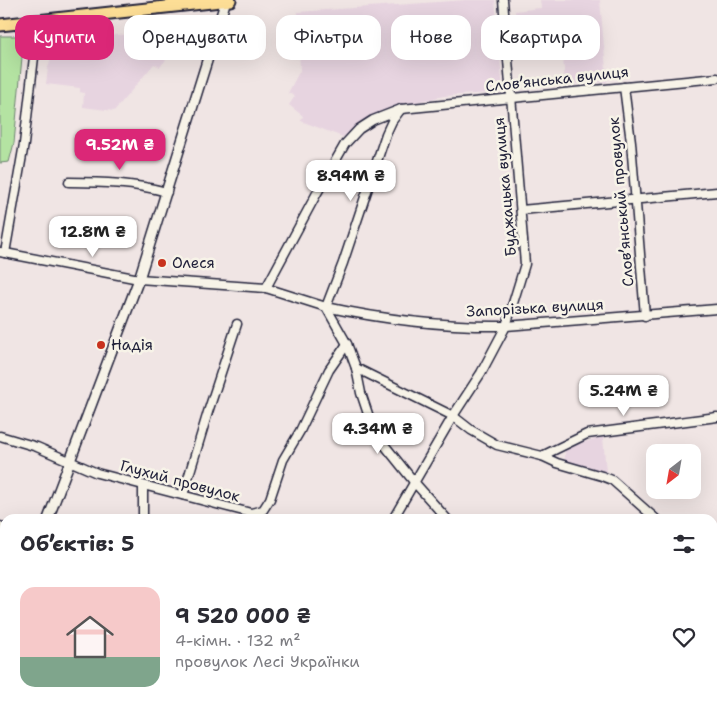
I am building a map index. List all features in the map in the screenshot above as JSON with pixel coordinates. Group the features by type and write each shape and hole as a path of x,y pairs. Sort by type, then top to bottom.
{"main road":[{"path":"89,15 184,2 230,0"},
{"path":"0,25 15,24"}],"street":[{"path":"50,514 139,279 226,0"},
{"name":"Буджацька вулиця","path":"396,514 453,416 481,373 506,326 525,264 503,0"},
{"path":"2,253 24,144 34,60"},
{"name":"Словʼянська вулиця","path":"266,288 317,193 346,144 359,129 373,120 401,109 717,78"},
{"name":"Словʼянський провулок","path":"624,87 631,142 645,316"},
{"path":"401,109 392,121 386,134 343,263 326,307 347,344 356,368 361,393 374,432 443,514"},
{"path":"69,182 120,183 148,186 166,192"},
{"path":"521,210 717,192"},
{"name":"Запорізька вулиця","path":"2,253 139,279 266,288 326,307 368,316 414,322 506,326 717,309"},
{"path":"183,495 237,324"},
{"name":"Глухий провулок","path":"0,436 37,447 98,473 143,486 250,513 263,510 270,500 283,460 300,431 329,370 347,344"},
{"path":"356,368 453,416 471,430 497,445 542,456 557,463 612,480 650,514"},
{"path":"542,456 587,434 717,417"},
{"path":"143,486 144,514"}],"shaded area":[{"path":"466,0 495,0 496,15 481,15 481,60 500,60 503,92 444,96 398,106 371,116 343,137 301,121 303,116 289,105 295,96 288,93 300,72 300,60 381,60 381,15 298,15 298,12"},
{"path":"540,0 600,0 607,82 565,84 563,60 600,60 600,15 515,15 515,11 541,8"},
{"path":"114,35 124,35 124,60 166,60 160,67 154,64 114,111 83,107 84,93 80,92 80,88 46,84 50,60 114,60"},
{"path":"603,437 606,472 565,462 565,447"}],"green space":[{"path":"0,36 15,36 15,60 22,60 14,143 9,162 0,163"}],"place":[{"name":"Олеся","path":"162,263"},
{"name":"Надія","path":"101,345"}]}
